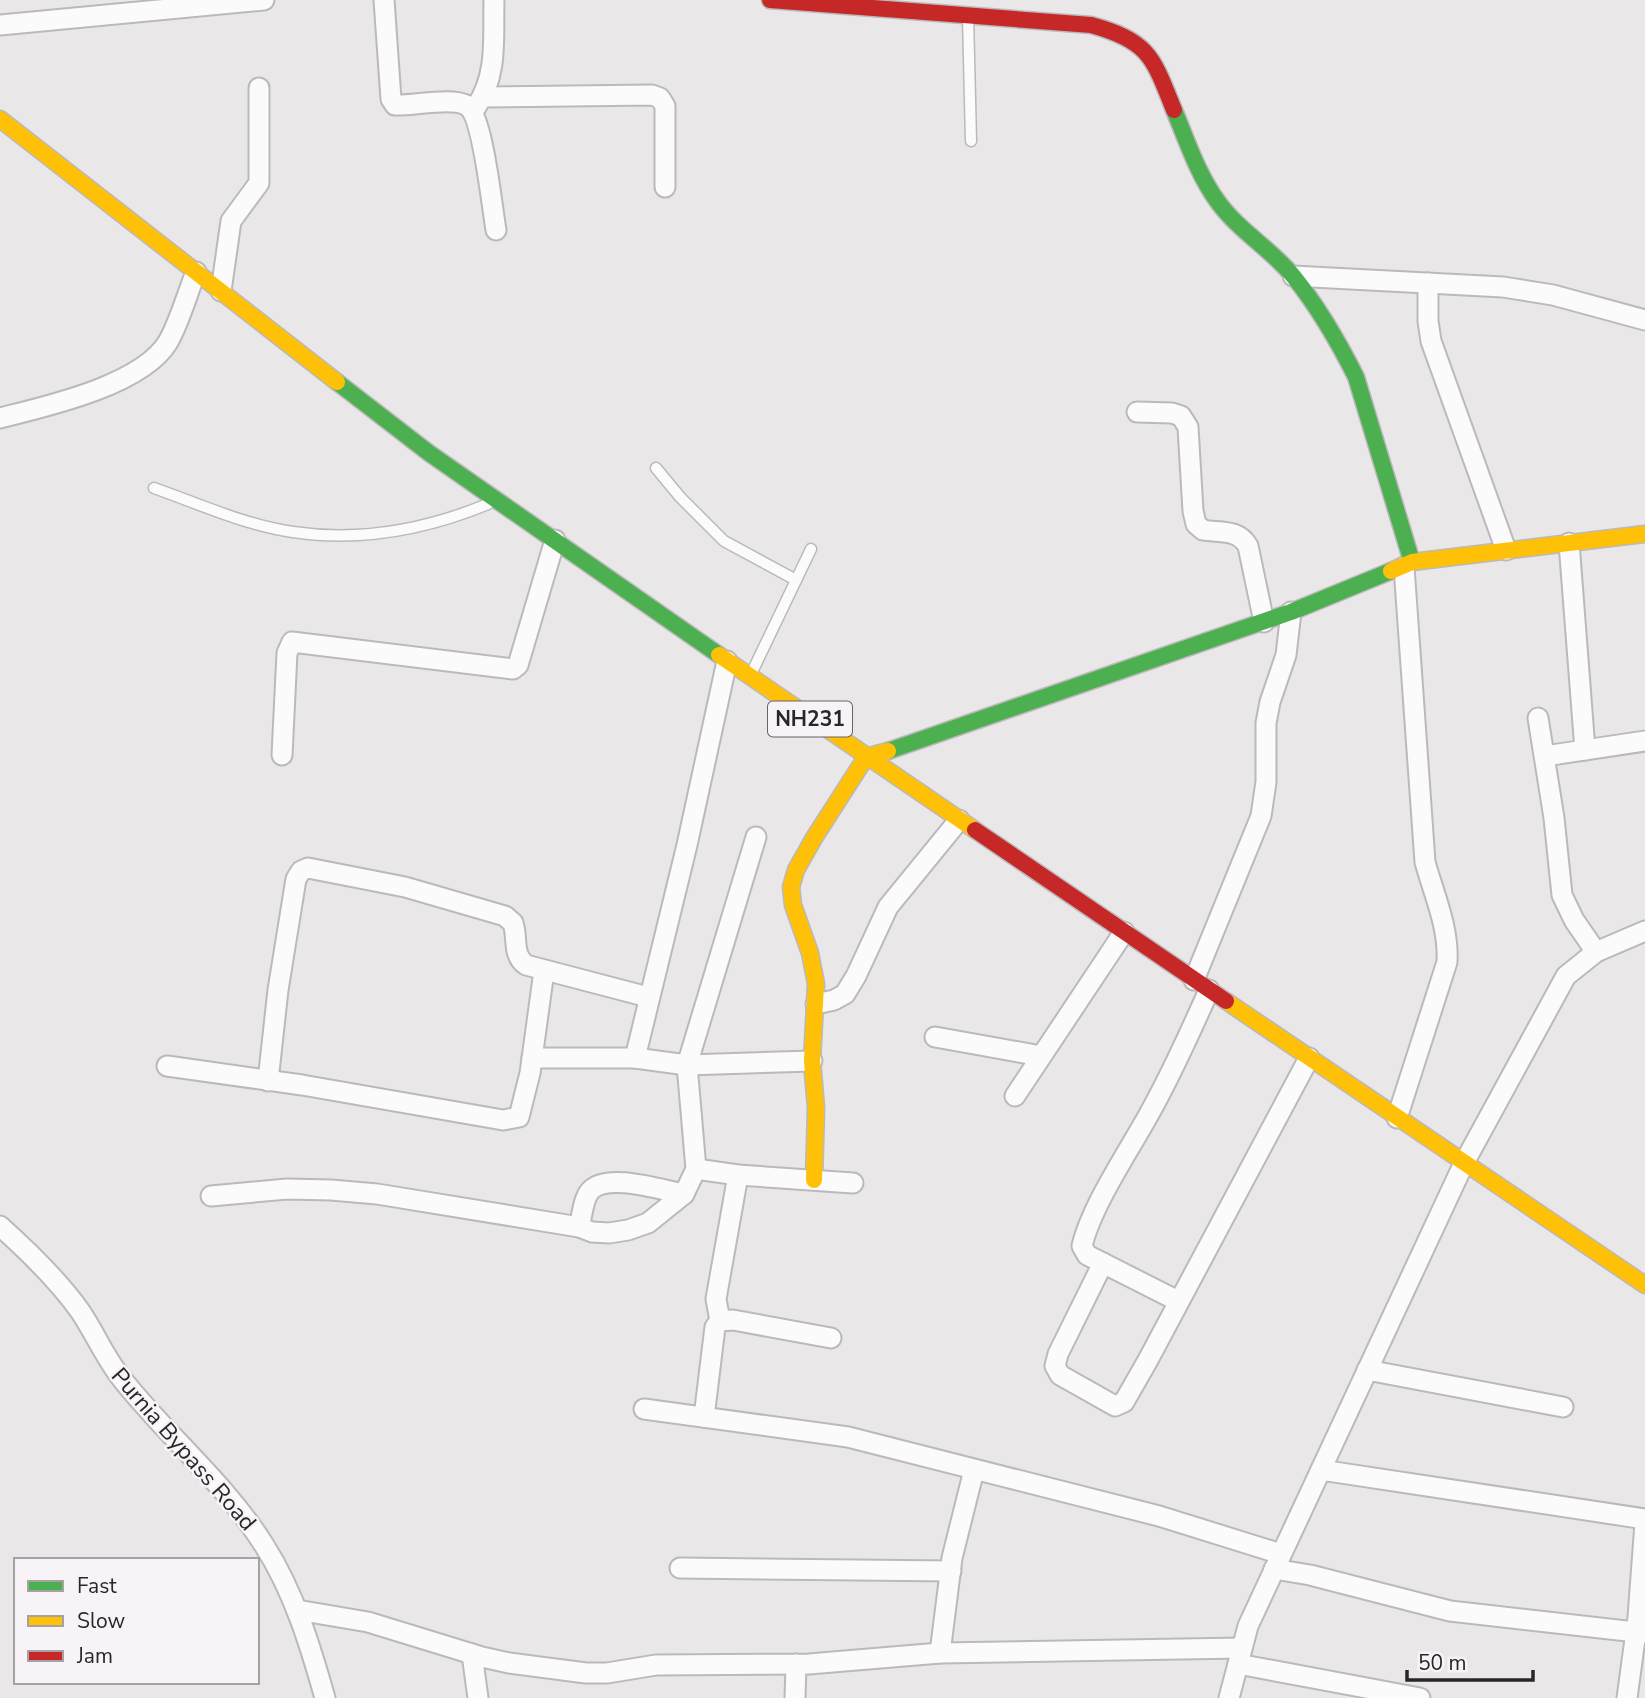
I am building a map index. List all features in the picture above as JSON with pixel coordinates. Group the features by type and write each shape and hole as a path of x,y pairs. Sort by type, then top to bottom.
{"main road":[{"path":"770,0 918,6 968,16 1091,25 1132,38 1144,48 1154,61 1200,172 1217,201 1235,223 1293,275 1343,351 1356,377 1408,565"},
{"name":"NH231","path":"0,119 429,453 866,757 1645,1285"},
{"path":"814,1180 816,1108 812,1061 816,984 810,953 793,905 791,887 796,870 814,838 866,757 926,740 1264,622 1408,565 1506,550 1645,534"}],"street":[{"path":"0,25 264,0"},
{"path":"384,0 389,91 395,105 455,102 478,104 652,95 660,98 664,106 665,187"},
{"path":"494,0 493,70 478,104 496,230"},
{"path":"221,291 231,221 259,183 259,88"},
{"path":"0,418 122,381 149,364 168,342 196,272"},
{"path":"1293,275 1503,287 1541,293 1645,320"},
{"path":"1428,283 1431,341 1506,550"},
{"path":"1137,412 1172,413 1181,416 1188,427 1196,524 1203,530 1234,533 1242,537 1248,546 1264,622"},
{"path":"282,755 287,653 292,642 513,669 518,665 555,540"},
{"path":"1569,543 1585,750"},
{"path":"1397,1118 1447,962 1448,946 1446,929 1425,862 1408,565"},
{"path":"1178,1301 1083,1251 1084,1236 1108,1187 1172,1073 1261,816 1266,782 1266,723 1286,655 1291,612"},
{"path":"635,1058 687,845 727,661"},
{"path":"1538,718 1562,895 1574,920 1596,952"},
{"path":"1545,756 1645,741"},
{"path":"816,1004 845,994 888,907 959,820"},
{"path":"211,1196 287,1189 331,1190 377,1194 579,1227 592,1232 628,1230 648,1223 684,1194 696,1169 687,1065 756,837"},
{"path":"268,1081 280,979 296,879 301,871 308,868 405,887 505,916 513,923 517,953 520,961 526,965 648,997"},
{"path":"1228,1698 1248,1626 1464,1163 1566,976 1596,952 1645,931"},
{"path":"1015,1096 1124,932"},
{"path":"167,1066 503,1121 513,1120 519,1116 522,1108 544,971"},
{"path":"935,1037 1041,1056"},
{"path":"532,1058 635,1058 687,1065 812,1061"},
{"path":"1103,1263 1058,1354 1055,1366 1060,1375 1115,1406 1124,1402 1309,1058"},
{"path":"696,1169 737,1175 853,1183"},
{"path":"720,1321 716,1299 737,1175"},
{"path":"579,1227 588,1193 600,1182 612,1181 684,1194"},
{"name":"Purnia Bypass Road","path":"0,1226 59,1285 79,1310 120,1378 214,1479 264,1545 286,1583 297,1610 325,1698"},
{"path":"704,1418 715,1327 720,1321 733,1320 831,1338"},
{"path":"1367,1370 1563,1407"},
{"path":"644,1409 848,1437 1159,1516 1310,1574 1450,1611 1640,1633"},
{"path":"940,1653 952,1558 974,1470"},
{"path":"1321,1470 1645,1520 1640,1633 1627,1698"},
{"path":"680,1568 951,1571"},
{"path":"297,1610 368,1622 509,1663 586,1673 607,1673 656,1665 796,1664 940,1653 1240,1656 1420,1698"},
{"path":"472,1654 478,1698"},
{"path":"795,1698 796,1664"}],"lane":[{"path":"968,16 971,141"},
{"path":"656,468 680,497 724,541 796,580"},
{"path":"154,488 269,527 315,533 369,534 402,531 444,520 497,500"},
{"path":"749,676 811,549"}],"traffic: fast":[{"path":"1174,110 1211,192 1226,212 1294,277 1320,313 1356,377 1412,562"},
{"path":"337,382 429,453 719,655"},
{"path":"888,751 1291,612 1391,571"}],"traffic: slow":[{"path":"0,119 337,382"},
{"path":"1391,571 1412,562 1645,534"},
{"path":"719,655 975,830"},
{"path":"814,1180 816,1108 812,1061 816,984 810,953 793,905 791,887 796,870 814,838 866,757 888,751"},
{"path":"1226,1001 1645,1285"}],"traffic: jam":[{"path":"770,0 1091,25 1126,38 1147,54 1174,110"},
{"path":"975,830 1226,1001"}]}
